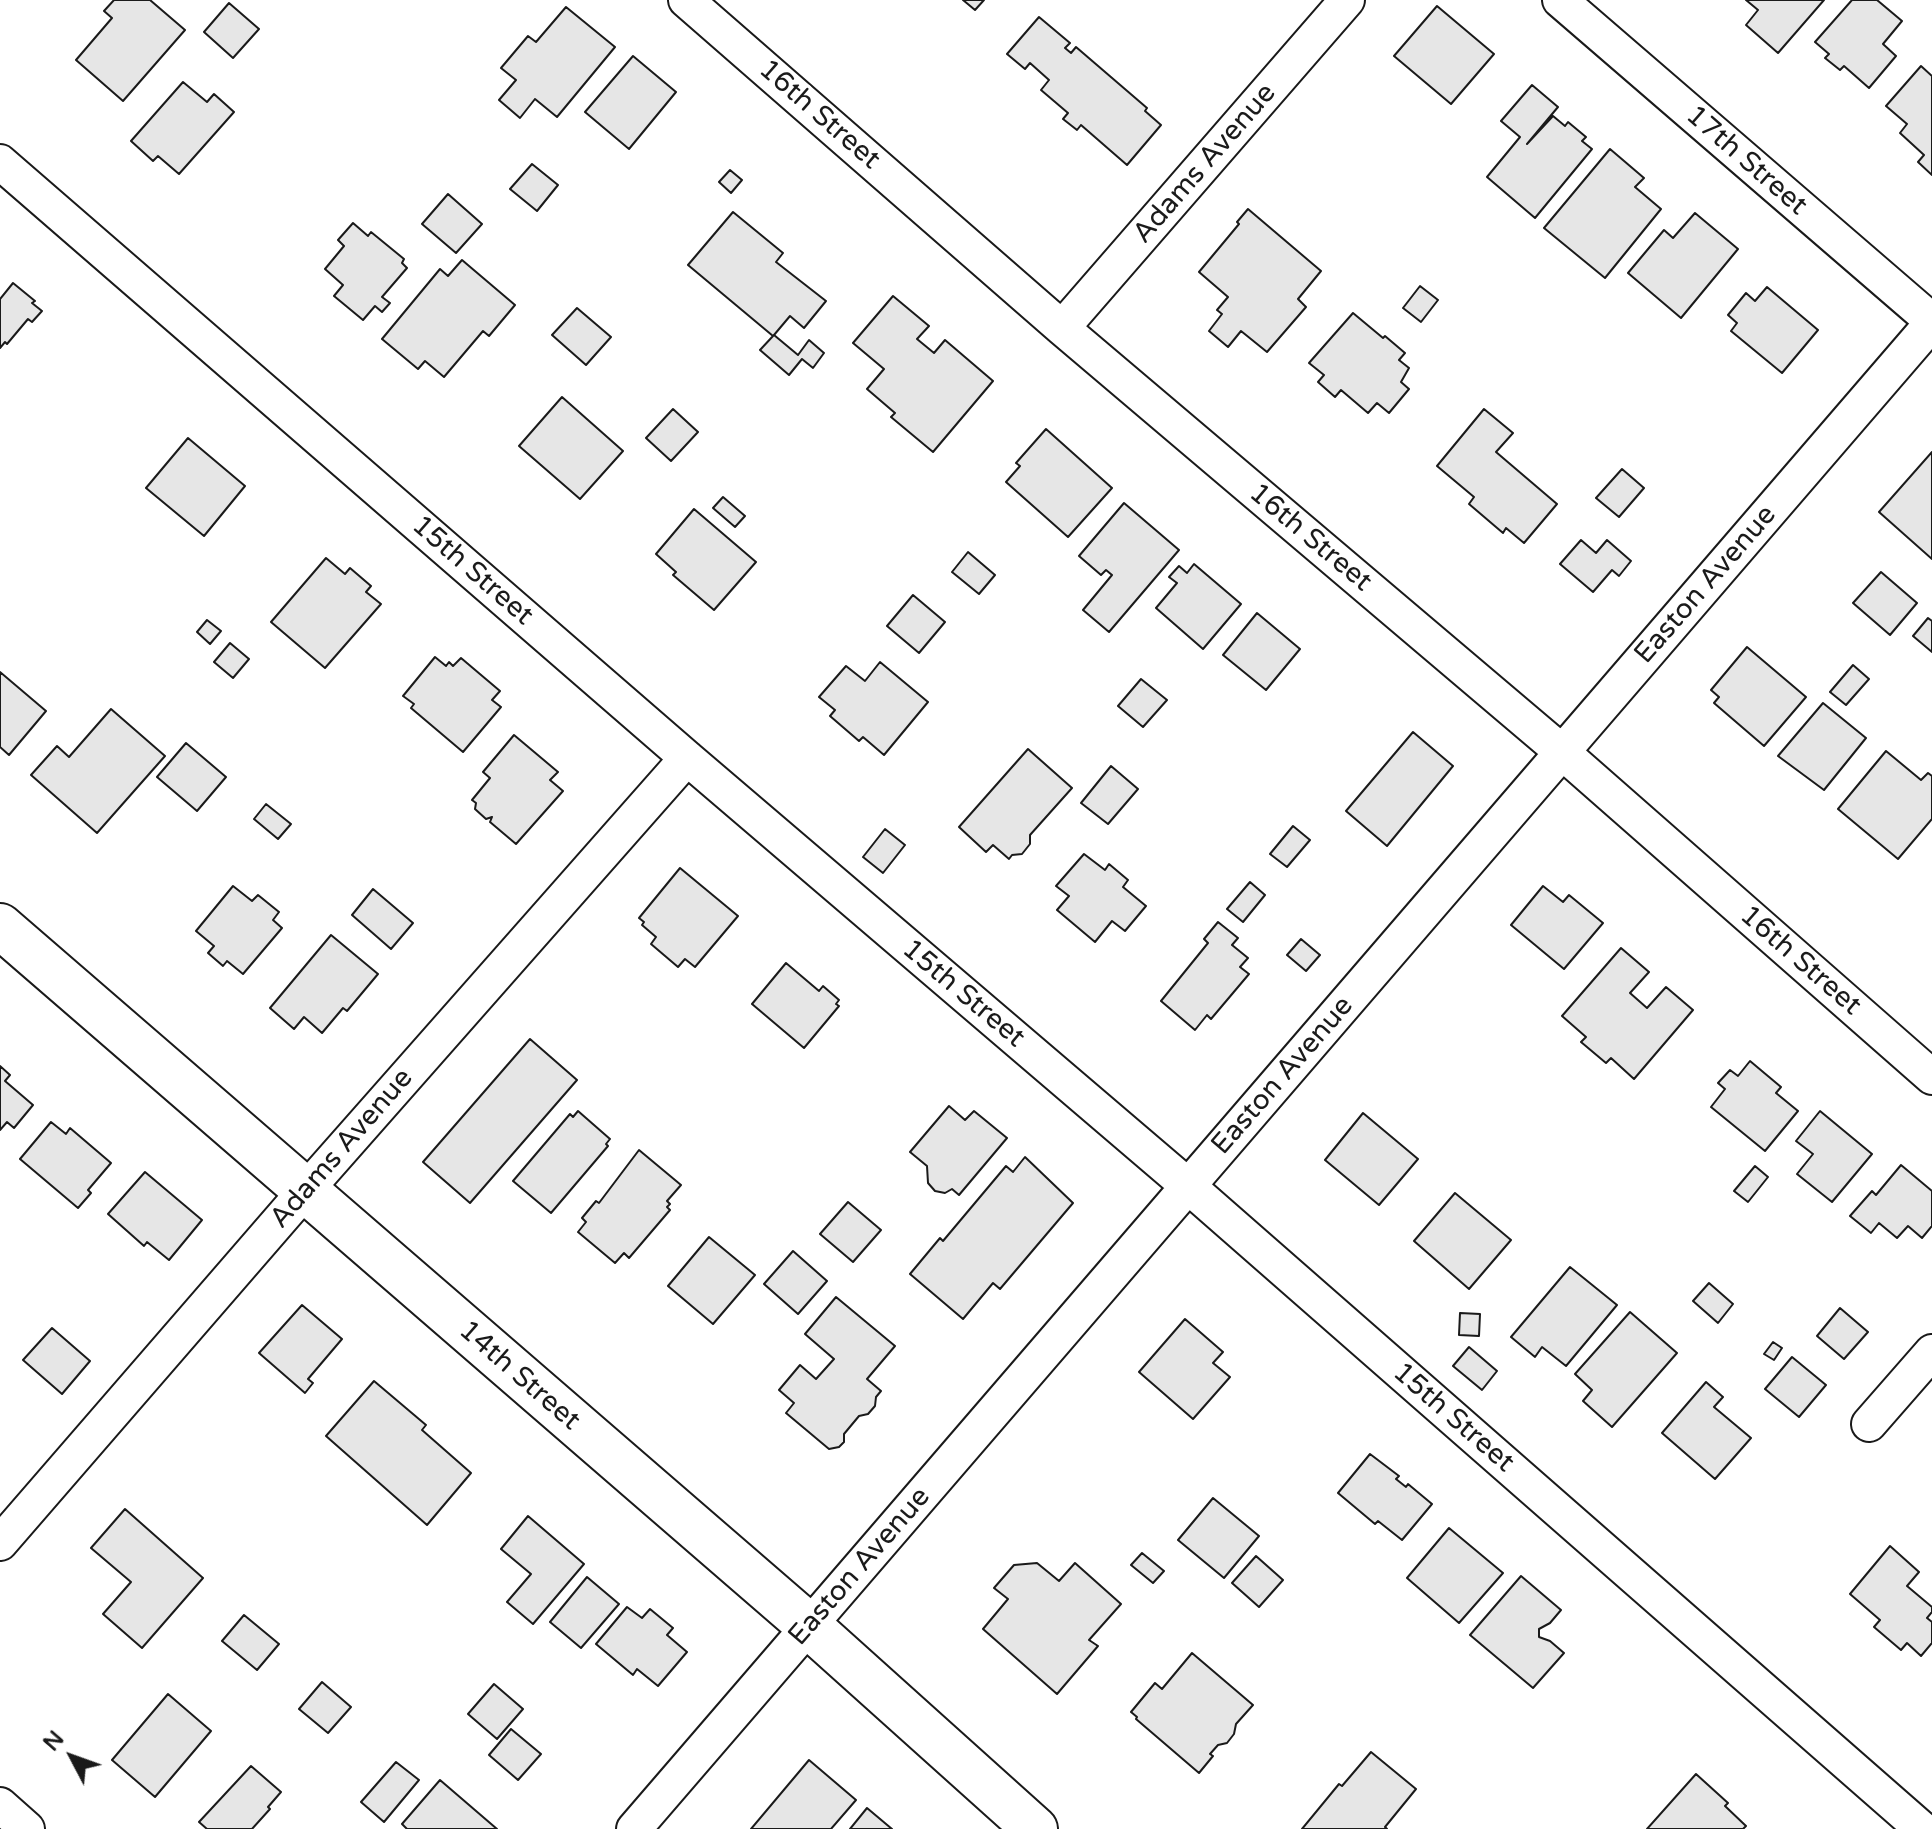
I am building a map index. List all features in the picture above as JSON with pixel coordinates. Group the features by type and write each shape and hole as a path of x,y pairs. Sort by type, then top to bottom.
{"street":[{"name":"16th Street","path":"686,0 1062,328 1562,752 1932,1077"},
{"name":"Adams Avenue","path":"1062,328 1347,0"},
{"name":"17th Street","path":"1560,0 1932,322"},
{"name":"15th Street","path":"0,162 687,758 1188,1186 1922,1829"},
{"name":"Easton Avenue","path":"634,1829 1932,322"},
{"name":"Adams Avenue","path":"0,1543 687,758"},
{"name":"14th Street","path":"0,926 809,1626 1035,1829"},
{"path":"1869,1424 1932,1352"},
{"path":"0,1805 27,1829"}],"building":[{"path":"114,0 150,0 185,30 123,101 76,60 112,18 104,11"},
{"path":"963,0 984,0 975,10"},
{"path":"1746,0 1824,0 1778,53 1746,25 1758,10"},
{"path":"1852,0 1877,0 1902,21 1883,44 1896,56 1869,88 1844,66 1840,70 1825,58 1829,54 1815,42"},
{"path":"229,3 259,29 233,58 204,32"},
{"path":"1437,6 1494,54 1451,104 1394,56"},
{"path":"566,7 615,47 557,117 535,99 520,118 499,100 516,80 501,68 528,36 536,42"},
{"path":"1039,17 1070,43 1065,48 1071,53 1076,47 1147,108 1145,111 1161,125 1127,165 1081,125 1077,130 1063,119 1068,113 1041,90 1049,80 1030,63 1025,69 1007,54"},
{"path":"633,56 676,92 629,149 585,112"},
{"path":"1921,66 1932,76 1932,175 1918,162 1924,155 1900,133 1907,124 1886,106"},
{"path":"183,82 207,102 214,94 234,112 179,174 158,156 153,161 131,141"},
{"path":"1532,85 1558,107 1527,144 1553,116 1565,126 1568,122 1586,137 1582,141 1592,149 1535,218 1487,177 1520,137 1501,121"},
{"path":"1610,149 1644,178 1635,187 1661,209 1605,278 1544,228"},
{"path":"532,164 558,185 537,211 510,189"},
{"path":"730,170 742,180 731,193 719,182"},
{"path":"448,194 482,224 456,253 422,224"},
{"path":"1248,209 1321,271 1298,299 1306,307 1267,352 1241,331 1228,347 1209,331 1222,314 1217,310 1228,297 1199,272"},
{"path":"733,212 783,253 776,262 826,301 804,328 790,316 774,335 798,355 809,340 824,353 813,368 802,359 789,375 760,350 773,336 688,265"},
{"path":"1695,213 1738,249 1681,318 1628,273 1664,230 1673,238"},
{"path":"353,223 368,236 371,232 404,259 402,263 407,268 382,297 390,303 382,312 375,306 363,320 334,296 343,285 325,269 344,246 338,240"},
{"path":"462,260 515,305 489,336 483,331 444,377 425,361 418,369 382,339 440,269 448,276"},
{"path":"13,283 42,311 32,322 28,319 0,348 0,299"},
{"path":"1420,286 1438,300 1421,322 1403,308"},
{"path":"1767,287 1818,330 1782,373 1731,331 1737,323 1728,315 1746,293 1755,301"},
{"path":"893,296 929,326 917,339 934,353 945,340 993,381 933,452 891,417 895,413 867,389 884,369 853,343"},
{"path":"577,308 611,337 586,365 552,335"},
{"path":"1353,313 1405,353 1399,360 1409,368 1401,382 1409,389 1389,413 1377,403 1368,413 1341,390 1335,397 1318,382 1324,375 1309,363"},
{"path":"562,397 623,451 580,499 519,446"},
{"path":"673,409 698,432 671,461 646,438"},
{"path":"1484,409 1513,433 1496,452 1557,504 1524,543 1506,528 1503,533 1469,504 1474,497 1437,466"},
{"path":"1046,429 1112,488 1068,537 1006,482 1020,466 1016,463"},
{"path":"188,438 245,486 204,536 146,488"},
{"path":"1932,452 1932,559 1879,512"},
{"path":"1622,469 1644,488 1619,517 1596,498"},
{"path":"723,497 745,516 735,527 713,508"},
{"path":"1124,503 1179,550 1109,632 1083,610 1112,575 1106,570 1101,575 1079,556"},
{"path":"694,509 756,562 714,610 673,575 676,572 656,554"},
{"path":"1581,540 1596,553 1607,540 1631,561 1619,576 1612,570 1593,592 1560,564"},
{"path":"968,552 995,575 979,594 952,572"},
{"path":"326,558 345,574 350,568 371,586 366,592 381,604 325,668 271,622"},
{"path":"1194,564 1241,604 1203,649 1156,608 1177,583 1169,577 1179,566 1187,573"},
{"path":"1881,572 1917,603 1890,635 1853,603"},
{"path":"913,595 945,622 919,653 887,626"},
{"path":"1257,613 1300,649 1266,690 1223,655"},
{"path":"1928,618 1932,621 1932,652 1913,636"},
{"path":"207,620 221,631 210,644 197,632"},
{"path":"230,643 249,659 233,678 214,662"},
{"path":"1747,647 1806,697 1764,746 1714,703 1719,697 1711,690"},
{"path":"435,657 446,666 449,662 453,666 461,658 500,691 492,700 501,707 463,752 411,708 414,704 403,696"},
{"path":"880,662 928,702 884,755 863,737 859,741 830,716 835,710 819,697 846,666 865,681"},
{"path":"1853,665 1869,679 1846,705 1830,692"},
{"path":"0,672 46,711 9,755 0,747"},
{"path":"1141,679 1167,700 1143,727 1118,706"},
{"path":"1823,703 1866,738 1824,790 1778,756"},
{"path":"111,709 165,756 97,833 31,775 57,746 69,757"},
{"path":"1413,732 1453,766 1387,846 1346,811"},
{"path":"514,735 558,772 550,780 563,791 516,844 490,822 492,817 486,819 475,809 476,803 472,800 490,778 483,772"},
{"path":"186,743 226,777 197,811 157,777"},
{"path":"1028,749 1072,788 1030,835 1030,844 1022,854 1012,855 1009,859 993,845 986,852 959,827"},
{"path":"1886,751 1921,780 1928,773 1932,776 1932,819 1898,859 1838,809"},
{"path":"1111,766 1138,789 1108,824 1081,803"},
{"path":"266,804 291,824 278,839 254,819"},
{"path":"1293,826 1310,840 1287,867 1270,854"},
{"path":"885,829 905,845 883,873 863,857"},
{"path":"1084,854 1105,870 1109,864 1128,880 1123,887 1146,906 1125,931 1112,921 1095,942 1057,910 1069,896 1056,886"},
{"path":"680,868 738,916 695,967 685,959 678,967 651,944 656,937 642,925 644,922 639,918"},
{"path":"1250,882 1265,895 1243,922 1227,909"},
{"path":"233,886 252,901 258,895 279,912 273,920 282,928 243,974 227,961 223,966 208,953 214,946 196,931"},
{"path":"1543,886 1563,902 1569,895 1603,923 1564,969 1511,925"},
{"path":"373,889 413,923 391,949 352,915"},
{"path":"1218,922 1238,938 1232,945 1248,958 1240,967 1249,974 1211,1019 1207,1015 1195,1030 1161,1001 1208,943 1204,939"},
{"path":"331,935 378,974 347,1011 343,1008 322,1033 304,1017 294,1029 270,1008"},
{"path":"1301,939 1320,955 1306,971 1287,955"},
{"path":"1621,948 1649,972 1630,993 1647,1008 1666,987 1693,1010 1634,1079 1611,1058 1606,1063 1581,1042 1586,1037 1562,1016"},
{"path":"786,963 819,991 823,986 839,1000 836,1004 839,1006 804,1048 752,1004"},
{"path":"530,1039 577,1080 470,1203 423,1162"},
{"path":"1750,1061 1781,1087 1776,1093 1798,1111 1765,1151 1711,1107 1725,1089 1718,1083 1730,1070 1738,1076"},
{"path":"0,1066 10,1075 5,1081 33,1105 14,1128 7,1122 0,1130"},
{"path":"949,1106 965,1120 974,1111 1007,1138 959,1195 952,1189 945,1193 935,1191 928,1183 927,1166 910,1152"},
{"path":"578,1111 610,1139 606,1144 608,1146 551,1213 513,1181 570,1114 573,1117"},
{"path":"1820,1111 1872,1154 1832,1202 1797,1174 1813,1154 1796,1141"},
{"path":"1363,1113 1418,1159 1379,1205 1325,1160"},
{"path":"51,1122 66,1134 70,1128 111,1163 88,1190 91,1193 78,1208 20,1159"},
{"path":"639,1150 681,1185 667,1201 670,1210 629,1258 624,1253 615,1263 578,1232 586,1222 582,1218 596,1201 599,1203"},
{"path":"1025,1157 1073,1203 1000,1289 993,1283 963,1319 910,1274 940,1238 943,1241 1006,1166 1013,1172"},
{"path":"1901,1165 1932,1191 1932,1226 1922,1238 1908,1226 1897,1238 1879,1223 1871,1233 1850,1216 1872,1191 1876,1195"},
{"path":"1755,1166 1768,1177 1748,1202 1734,1191"},
{"path":"145,1172 202,1220 169,1260 147,1242 144,1246 108,1214"},
{"path":"1455,1193 1511,1240 1469,1289 1414,1241"},
{"path":"848,1202 881,1230 853,1262 820,1234"},
{"path":"709,1237 755,1275 713,1324 668,1286"},
{"path":"793,1251 827,1281 798,1314 764,1284"},
{"path":"1570,1267 1617,1305 1566,1366 1542,1347 1535,1357 1511,1337"},
{"path":"1709,1283 1733,1304 1718,1323 1693,1301"},
{"path":"836,1297 895,1346 867,1379 881,1391 876,1397 875,1406 868,1414 859,1416 844,1434 844,1442 839,1447 829,1449 786,1413 794,1403 779,1390 800,1365 816,1379 834,1359 805,1334"},
{"path":"302,1305 342,1339 308,1379 313,1383 305,1393 259,1353"},
{"path":"1840,1308 1868,1332 1844,1359 1817,1336"},
{"path":"1630,1312 1677,1353 1612,1427 1583,1401 1592,1390 1575,1374"},
{"path":"1460,1313 1480,1314 1479,1336 1459,1335"},
{"path":"1185,1319 1223,1352 1213,1363 1230,1377 1193,1419 1139,1372"},
{"path":"52,1328 90,1361 62,1394 23,1360"},
{"path":"1773,1342 1782,1348 1774,1360 1764,1354"},
{"path":"1469,1347 1497,1371 1482,1390 1453,1366"},
{"path":"1792,1357 1826,1385 1799,1417 1765,1389"},
{"path":"374,1381 426,1425 422,1430 471,1473 427,1525 326,1436"},
{"path":"1706,1382 1723,1397 1714,1407 1751,1438 1715,1479 1662,1433"},
{"path":"1370,1454 1399,1476 1396,1479 1406,1487 1408,1484 1432,1504 1402,1540 1378,1521 1375,1524 1338,1493"},
{"path":"1213,1498 1259,1536 1224,1578 1178,1540"},
{"path":"125,1509 203,1578 142,1648 103,1614 131,1582 91,1548"},
{"path":"528,1516 584,1564 533,1624 507,1602 531,1574 501,1549"},
{"path":"1449,1528 1503,1573 1459,1623 1407,1578"},
{"path":"1890,1546 1919,1572 1907,1586 1932,1607 1927,1618 1932,1622 1932,1643 1921,1656 1907,1643 1901,1650 1874,1627 1880,1620 1850,1594"},
{"path":"1142,1553 1164,1571 1153,1583 1131,1565"},
{"path":"1256,1556 1283,1580 1259,1607 1232,1583"},
{"path":"1037,1563 1059,1581 1075,1563 1121,1604 1089,1640 1098,1646 1057,1694 983,1629 1008,1599 994,1588 1014,1565"},
{"path":"1521,1576 1561,1610 1550,1623 1539,1629 1539,1637 1550,1641 1564,1653 1533,1688 1470,1635"},
{"path":"587,1577 619,1604 581,1648 550,1622"},
{"path":"627,1607 642,1618 650,1609 673,1628 667,1635 687,1652 658,1686 637,1669 633,1675 596,1644"},
{"path":"244,1615 279,1644 257,1670 222,1641"},
{"path":"1192,1653 1253,1705 1236,1724 1234,1734 1227,1743 1218,1745 1199,1773 1131,1712 1155,1683 1162,1689"},
{"path":"322,1682 351,1707 328,1733 299,1709"},
{"path":"494,1684 523,1709 497,1739 468,1714"},
{"path":"168,1694 211,1731 155,1797 112,1760"},
{"path":"511,1729 541,1754 518,1780 489,1755"},
{"path":"1371,1752 1416,1789 1385,1827 1387,1829 1302,1829 1339,1784 1342,1786"},
{"path":"809,1760 856,1800 831,1829 751,1829"},
{"path":"396,1762 419,1780 384,1822 361,1802"},
{"path":"251,1766 281,1792 268,1807 270,1809 252,1829 207,1829 199,1822"},
{"path":"1696,1774 1728,1803 1725,1806 1746,1826 1743,1829 1647,1829"},
{"path":"440,1780 497,1829 407,1829 402,1824"},
{"path":"867,1808 892,1829 850,1829"}]}
